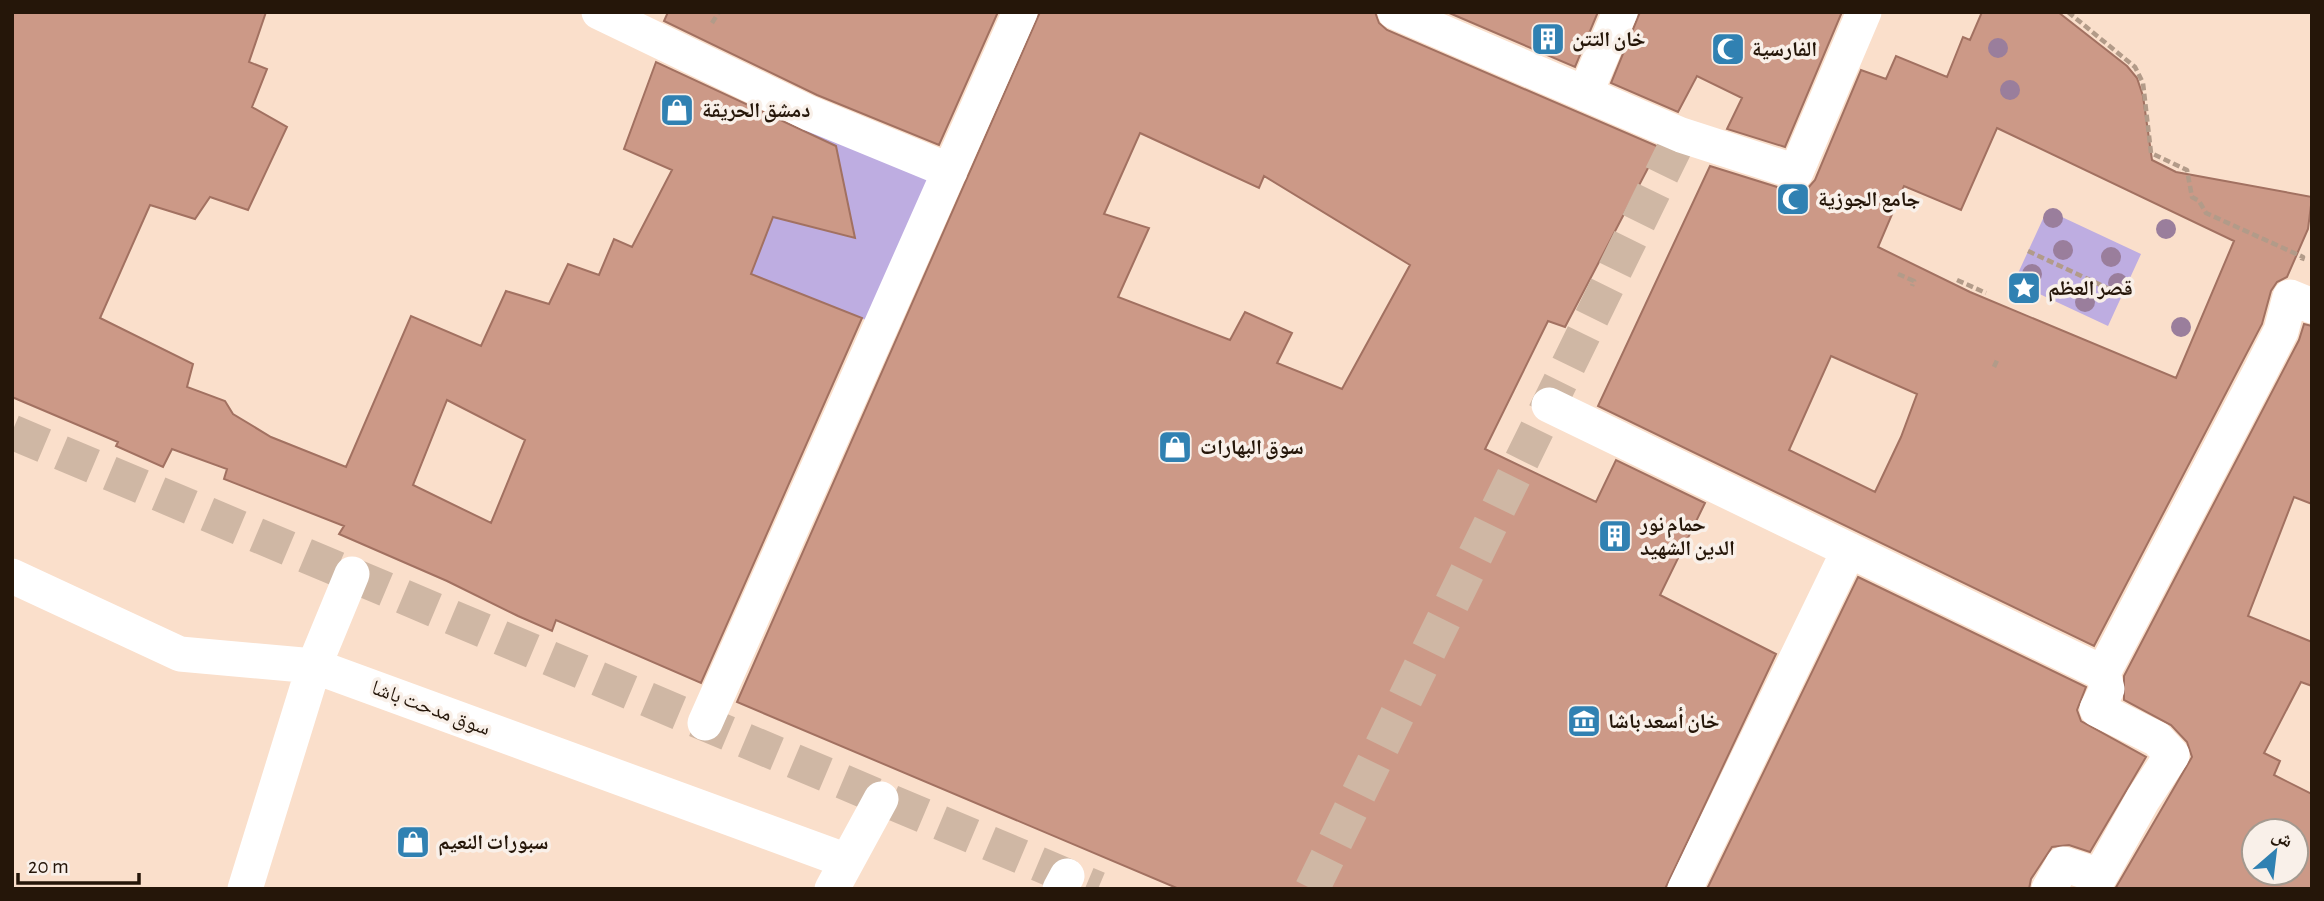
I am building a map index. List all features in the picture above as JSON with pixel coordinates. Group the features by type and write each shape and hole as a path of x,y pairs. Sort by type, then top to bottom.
{"street":[{"path":"599,12 809,113 950,171"},
{"path":"705,723 1020,12"},
{"path":"1395,12 1681,135 1796,172 1864,12"},
{"path":"1585,94 1620,12"},
{"path":"2049,889 2063,864 2100,876 2143,799 2172,755 2157,739 2097,709 2106,689 2103,673 2281,331 2301,302"},
{"path":"1549,405 2103,673"},
{"path":"1685,889 1849,551"},
{"path":"245,889 314,666 352,574"},
{"name":"سوق مدحت باشا","path":"12,576 180,654 314,666 840,875"},
{"path":"840,875 881,799"}],"path":[{"path":"2068,12 2134,66 2143,83 2151,153 2187,170 2192,197 2199,201 2206,213 2303,257 2301,302"},
{"path":"2028,251 2122,295"},
{"path":"1898,274 1913,281 1912,286"},
{"path":"1957,279 1972,289 1986,293"},
{"path":"1994,367 1998,358"}],"shaded area":[{"path":"809,113 950,171 881,326 751,274 773,217 854,238 843,179 796,154"},
{"path":"2047,210 2141,254 2108,326 2014,282"}],"building":[{"path":"12,12 266,12 249,62 267,69 252,107 287,127 248,210 210,197 195,219 150,205 100,318 193,364 187,387 225,401 233,414 271,437 346,467 411,316 481,346 506,291 549,304 568,264 599,275 614,239 632,247 672,170 624,149 656,62 836,146 855,238 773,217 751,274 862,318 701,683 556,620 552,631 518,616 447,581 339,534 344,526 224,479 227,469 172,449 163,467 116,446 118,442 12,397","holes":["447,400 525,440 491,523 413,485"]},
{"path":"668,12 998,12 939,145 817,95 664,21"},
{"path":"1040,12 1375,12 1379,23 1387,30 1659,147 1565,327 1548,321 1485,449 1596,502 1616,460 1705,503 1660,595 1776,654 1665,889 1179,889 737,702","holes":["1140,133 1259,188 1264,176 1410,265 1342,389 1277,363 1292,333 1245,312 1230,340 1118,297 1149,228 1104,214"]},
{"name":"خان التتن","path":"1447,12 1598,12 1575,67"},
{"name":"الفارسية","path":"1640,12 1842,12 1785,147 1727,129 1742,98 1697,76 1678,112 1611,83"},
{"path":"1982,12 2058,12 2127,66 2137,78 2143,96 2152,160 2176,172 2312,197 2308,229 2287,277 2277,282 2271,291 2262,324 2094,646 1598,406 1710,166 1790,191 1808,188 1815,180 1861,70 1886,79 1896,56 1947,77 1963,37 1970,40","holes":["1997,128 2234,241 2176,378 1970,292 1878,247 1904,186 1961,210","1831,356 1917,394 1901,437 1875,492 1789,450"]},
{"path":"2304,324 2312,326 2312,504 2294,497 2248,616 2312,642 2312,686 2301,682 2264,753 2280,761 2274,775 2312,794 2312,889 2115,889 2192,757 2187,742 2171,725 2124,700 2124,676 2299,340"},
{"path":"1858,577 2086,687 2077,710 2081,721 2146,757 2090,852 2069,845 2052,847 2031,879 2029,889 1707,889"}],"tunnel":[{"path":"1312,889 1681,135"},
{"path":"12,432 1098,889"}],"place":[{"name":"خان التتن","path":"1548,39"},
{"name":"الفارسية","path":"1728,49"},
{"name":"دمشق الحريقة","path":"677,110"},
{"name":"جامع الجوزية","path":"1793,199"},
{"name":"قصر العظم","path":"2024,288"},
{"name":"سوق البهارات","path":"1175,447"},
{"name":"حمام نور الدين الشهيد","path":"1615,536"},
{"name":"خان أسعد باشا","path":"1584,721"},
{"name":"سبورات النعيم","path":"413,842"}]}
